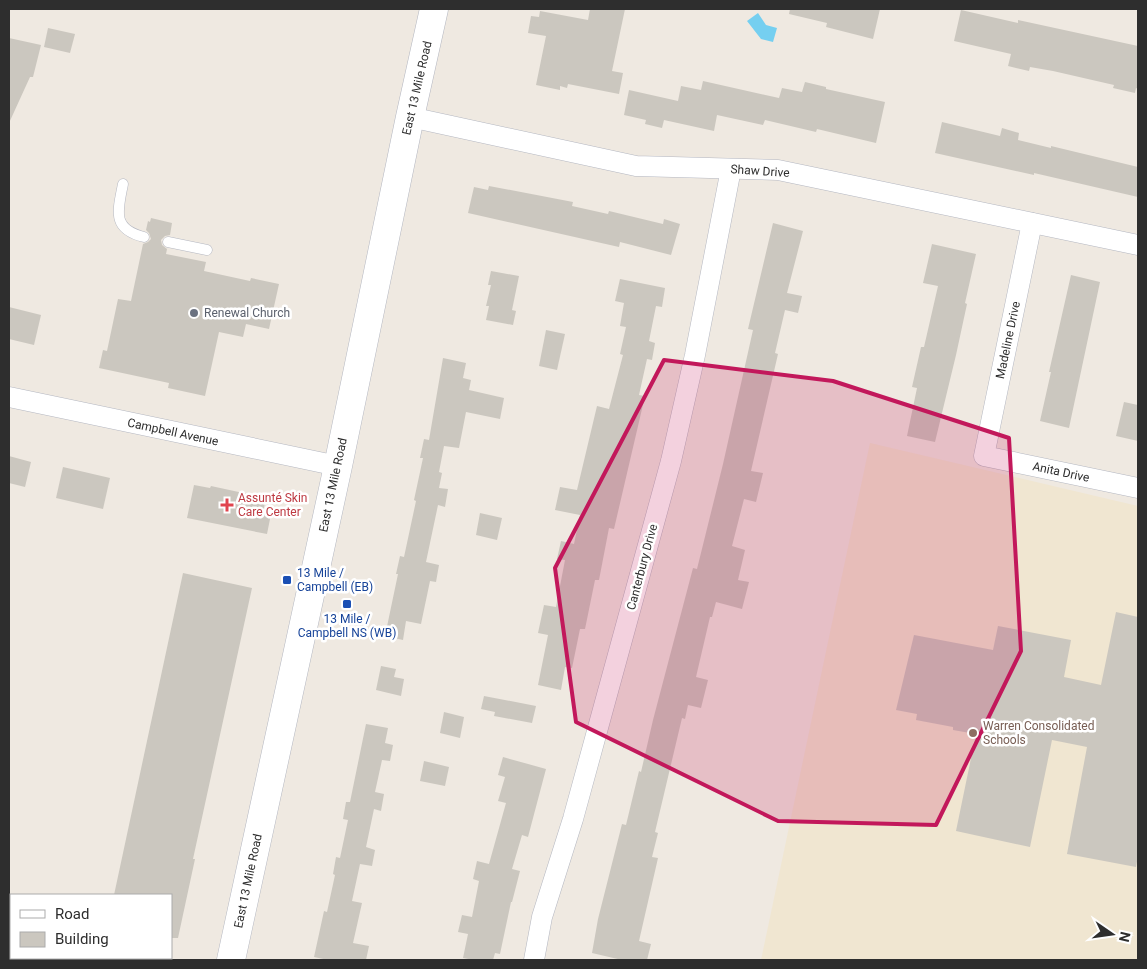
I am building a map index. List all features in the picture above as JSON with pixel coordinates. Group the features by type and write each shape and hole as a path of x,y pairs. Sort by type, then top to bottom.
{"main road":[{"name":"East 13 Mile Road","path":"231,960 338,466 434,9"}],"street":[{"name":"Shaw Drive","path":"410,117 636,166 778,170 1138,245"},
{"name":"Canterbury Drive","path":"534,960 542,917 573,819 671,461 731,169"},
{"name":"Madeline Drive","path":"984,456 1032,223"},
{"name":"Campbell Avenue","path":"9,397 338,466"},
{"name":"Anita Drive","path":"984,456 1138,488"}],"lane":[{"path":"123,184 118,219 128,232 144,237"},
{"path":"168,242 207,250"}],"highlighted area":[{"path":"664,360 833,381 1009,438 1021,651 936,825 778,821 576,722 555,568"}],"shaded area":[{"name":"Warren Consolidated Schools","path":"870,443 1138,506 1138,960 761,960"}],"water":[{"path":"758,13 766,25 777,28 773,42 761,39 747,21"}],"building":[{"path":"590,9 625,9 612,71 623,73 619,94 568,84 567,88 560,86 560,90 536,85 546,36 528,33 531,16 539,17 540,11 588,20"},
{"path":"790,9 880,9 873,39 826,27 827,23 789,14"},
{"path":"961,10 1018,23 1018,20 1138,46 1138,89 1136,88 1135,93 1113,88 1114,85 1053,71 1030,67 1029,71 1008,66 1011,54 954,41"},
{"path":"48,28 75,34 70,53 44,47"},
{"path":"9,38 41,45 33,77 30,77 9,123"},
{"path":"703,81 779,98 782,88 802,92 805,82 826,87 826,89 885,102 876,143 817,129 816,132 765,120 763,125 717,115 714,131 664,120 662,128 645,124 646,120 624,115 629,90 678,101 681,86 701,90"},
{"path":"942,122 1000,136 1002,128 1019,133 1018,140 1138,167 1138,197 935,153"},
{"path":"489,186 573,202 572,206 608,214 609,211 663,224 664,219 680,224 671,255 620,242 619,247 468,213 474,187 488,190"},
{"name":"Renewal Church","path":"151,218 172,223 170,235 165,236 161,240 162,245 167,249 166,254 206,262 204,271 250,281 251,278 279,284 269,329 246,324 243,337 219,332 205,396 168,388 169,383 99,368 103,350 107,351 118,299 131,301 143,244 151,239 146,230 148,221 150,222"},
{"path":"773,223 803,231 787,293 802,296 798,313 785,310 775,353 778,354 751,471 763,473 756,502 744,499 732,546 745,550 738,580 749,582 742,609 716,602 712,617 710,617 696,677 708,680 701,708 688,705 685,719 682,718 655,832 658,833 652,857 658,858 639,941 651,944 647,960 622,960 592,953 598,919 622,824 626,825 639,771 641,772 693,568 697,569 753,330 748,329"},
{"path":"932,244 976,254 956,355 935,442 907,436 917,388 912,387 921,347 924,347 938,286 923,283"},
{"path":"491,271 519,276 512,310 516,311 513,325 486,320 489,306 486,306 491,285 488,285"},
{"path":"1071,275 1100,282 1069,428 1040,421"},
{"path":"620,279 665,288 662,307 656,306 649,341 655,343 652,360 647,359 639,395 645,396 614,529 609,528 599,580 595,580 585,629 580,629 572,668 565,667 561,690 538,685 548,635 538,633 544,605 556,607 565,560 557,559 561,541 574,544 580,515 555,510 560,487 577,490 597,406 609,409 623,355 620,354 626,327 620,326 624,303 615,301"},
{"path":"9,307 41,315 34,345 9,339"},
{"path":"546,330 565,334 557,370 539,366"},
{"path":"443,358 466,363 463,378 471,380 469,390 504,398 500,419 466,412 459,448 444,446 439,472 442,473 439,488 448,489 445,507 438,505 426,562 439,565 436,582 430,581 421,624 406,621 403,640 385,636 400,556 404,557 416,501 414,500 423,458 420,458 424,439 429,440"},
{"path":"1124,402 1138,405 1138,441 1116,436"},
{"path":"9,456 31,462 25,487 9,483"},
{"path":"63,467 110,478 103,509 56,498"},
{"name":"Assunté Skin Care Center","path":"194,485 210,488 211,486 266,498 263,512 271,514 267,534 187,518"},
{"path":"480,513 502,518 497,540 476,535"},
{"path":"183,573 252,588 193,859 195,859 178,938 172,938 172,894 114,894"},
{"path":"1116,612 1138,617 1138,856 1136,867 1067,854 1087,747 1052,740 1030,847 956,831 976,734 953,730 953,727 916,720 917,714 896,710 914,635 993,650 998,626 1071,640 1064,677 1101,685"},
{"path":"381,666 396,669 394,677 404,679 401,696 376,690"},
{"path":"484,696 536,706 532,723 494,716 495,712 481,709"},
{"path":"444,712 464,717 460,738 440,733"},
{"path":"366,724 388,728 385,743 393,745 390,761 382,760 375,792 384,794 381,811 374,809 366,847 375,850 372,866 360,864 352,901 362,903 353,943 369,946 366,960 328,960 314,957 324,911 327,912 335,875 333,874 336,857 340,858 348,820 343,819 346,802 350,802"},
{"path":"503,757 546,769 528,837 522,835 512,869 520,871 500,954 495,953 493,960 474,960 463,958 468,934 458,932 462,915 472,917 479,881 473,879 477,861 489,864 506,803 498,801 505,777 498,775"},
{"path":"424,761 449,767 445,786 420,781"}],"place":[{"name":"Renewal Church","path":"194,313"},
{"name":"Assunté Skin Care Center","path":"227,505"},
{"name":"13 Mile / Campbell (EB)","path":"287,580"},
{"name":"13 Mile / Campbell NS (WB)","path":"347,604"},
{"name":"Warren Consolidated Schools","path":"973,733"}]}
